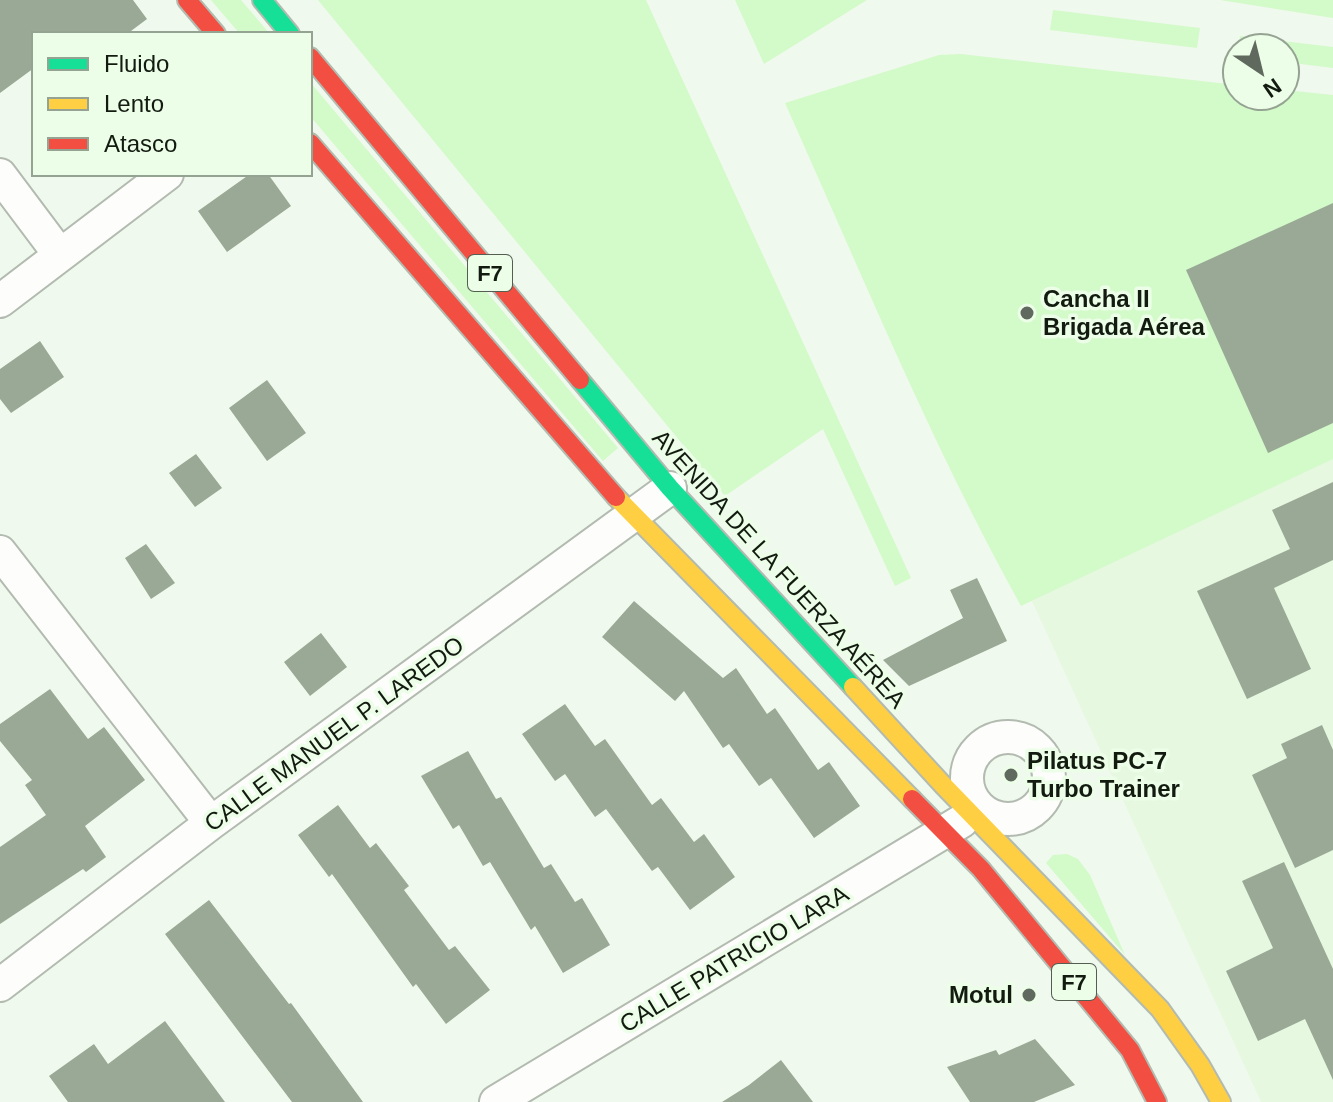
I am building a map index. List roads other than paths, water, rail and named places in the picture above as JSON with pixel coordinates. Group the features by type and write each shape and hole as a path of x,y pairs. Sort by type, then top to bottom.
{"highway":[{"path":"187,0 214,32"},
{"path":"262,0 288,32"},
{"name":"AVENIDA DE LA FUERZA AÉREA","path":"312,59 670,488 972,815 1160,1009 1200,1065 1221,1102"},
{"name":"F7","path":"312,145 633,517 981,869 1130,1050 1157,1102"}],"street":[{"path":"0,175 60,255"},
{"path":"0,301 164,176"},
{"name":"CALLE MANUEL P. LAREDO","path":"0,985 211,823 670,488"},
{"path":"0,552 211,823"},
{"name":"CALLE PATRICIO LARA","path":"496,1102 972,815"}],"place":[{"name":"Cancha II Brigada Aérea","path":"1027,313"},
{"name":"Pilatus PC-7 Turbo Trainer","path":"1011,775"},
{"name":"Motul","path":"1029,995"}]}
